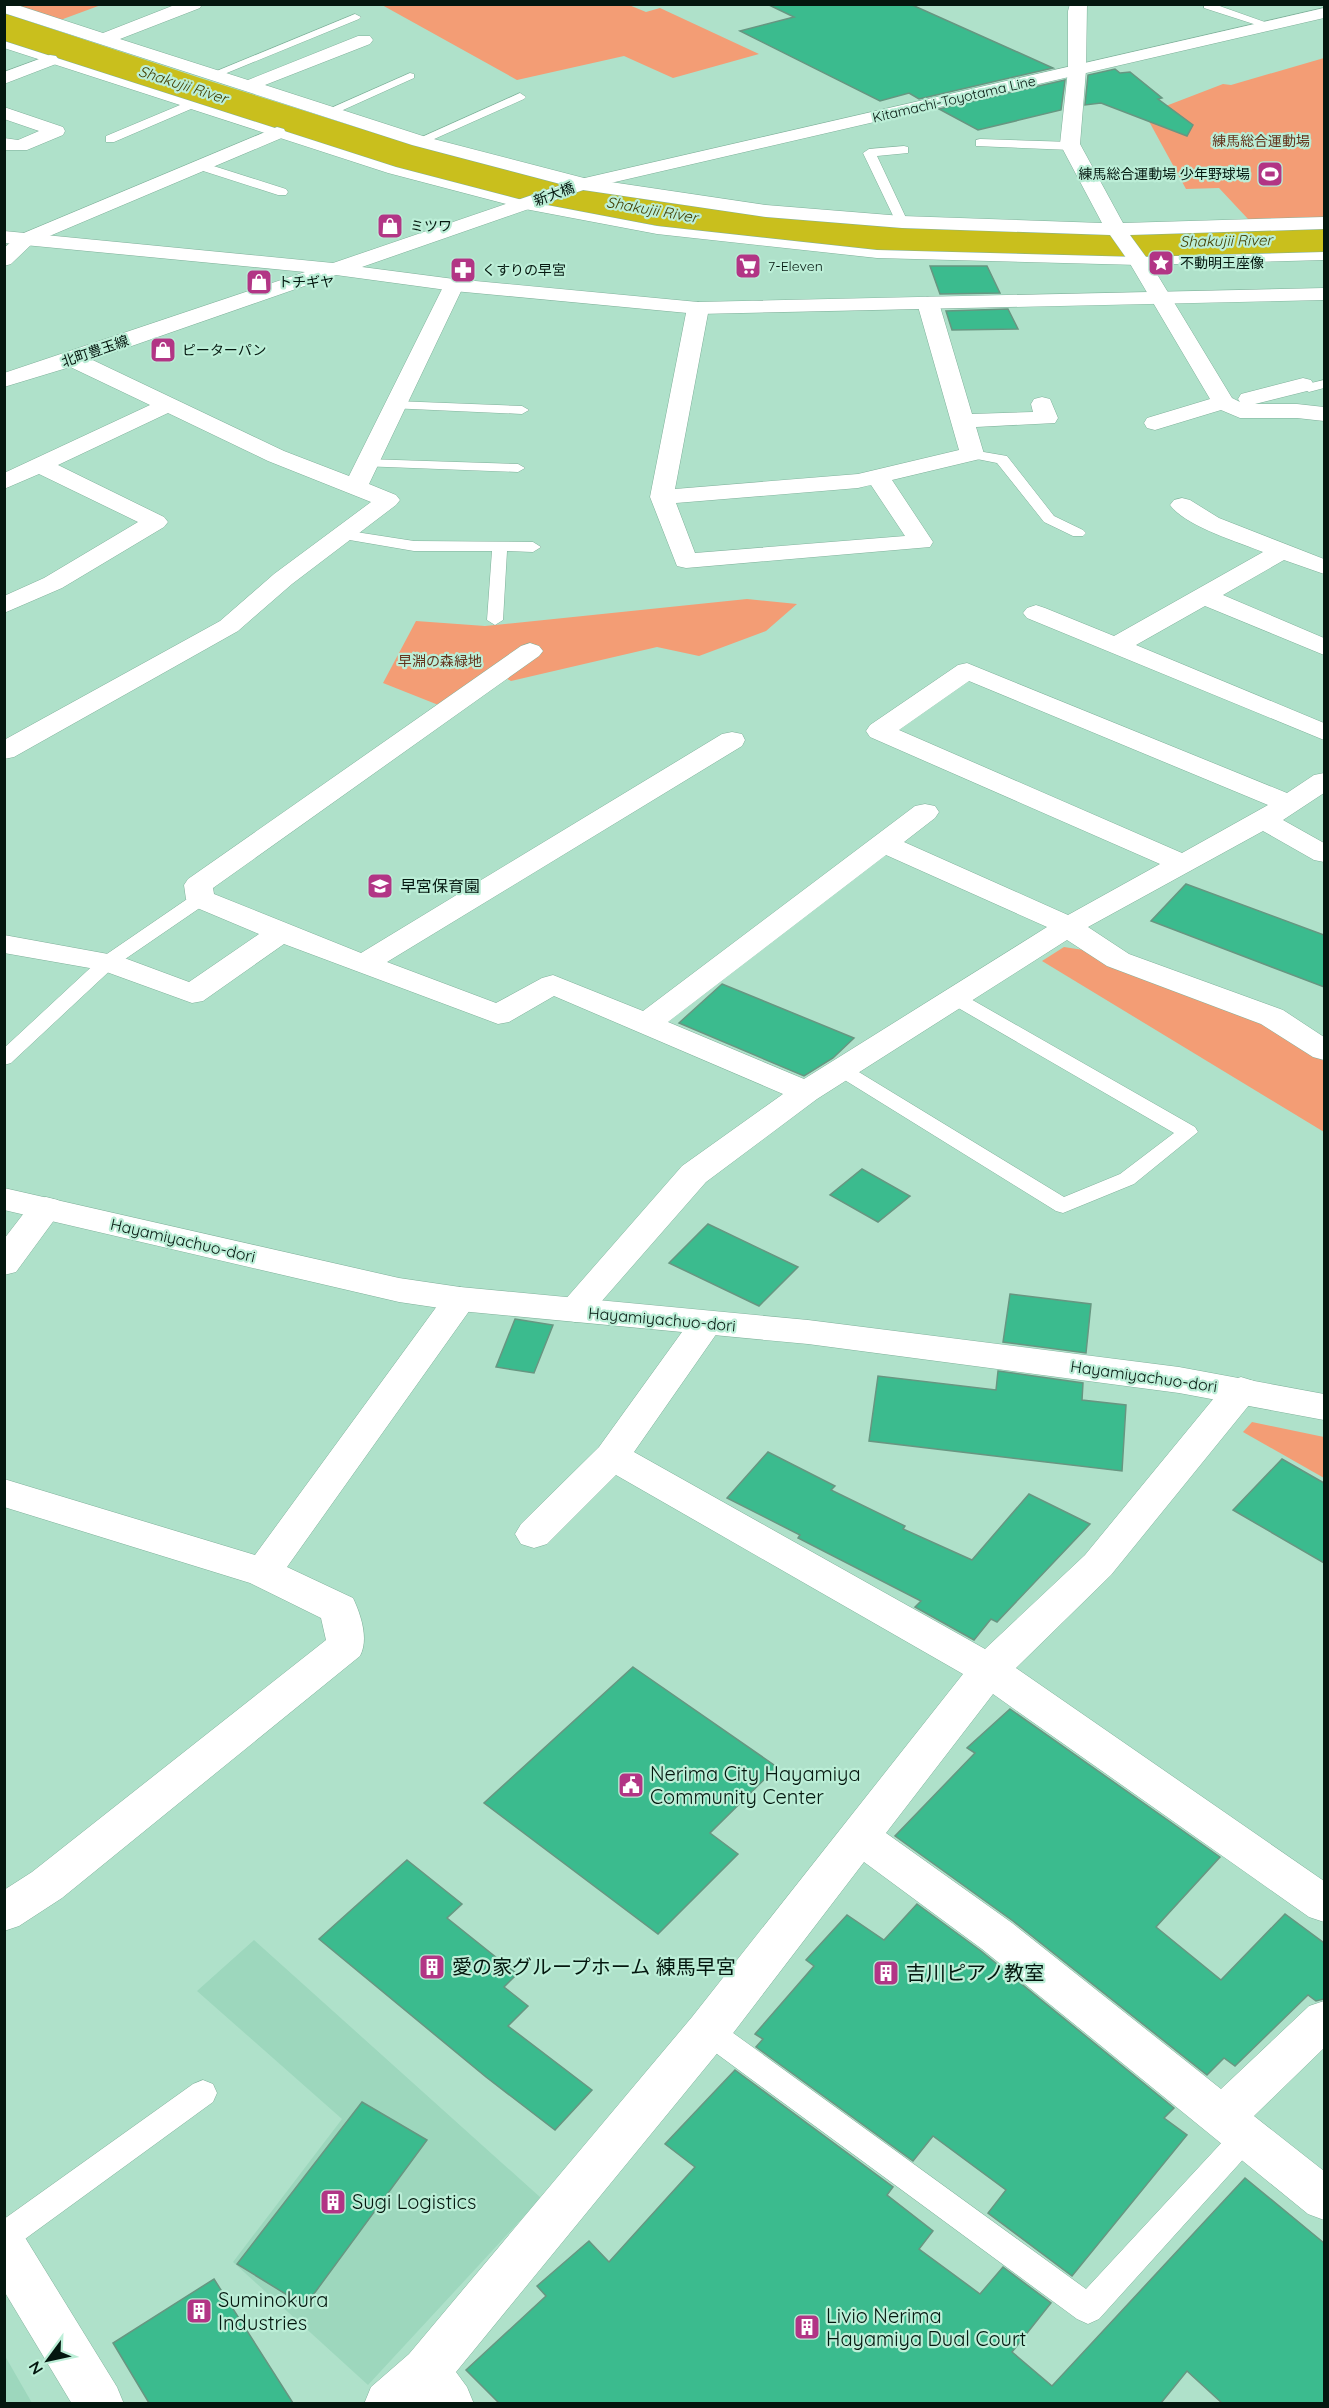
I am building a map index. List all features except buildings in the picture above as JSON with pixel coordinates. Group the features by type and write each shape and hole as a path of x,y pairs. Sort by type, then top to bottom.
{"street":[{"path":"103,39 194,4"},
{"path":"1079,4 1071,146 1118,232 1137,259 1219,397 1240,411 1297,411 1324,414"},
{"path":"4,7 419,141 583,184 766,211 902,222 1118,232 1324,223"},
{"name":"Kitamachi-Toyotama Line","path":"583,184 1324,14"},
{"path":"248,86 364,40"},
{"path":"4,79 50,60"},
{"path":"4,112 56,131 20,146 4,144"},
{"path":"4,260 26,239 278,133"},
{"name":"新大橋","path":"525,205 583,184"},
{"name":"北町豊玉線","path":"4,380 525,205"},
{"path":"4,237 334,269 454,285 698,308 1324,294"},
{"path":"355,488 454,285"},
{"path":"662,497 858,482 972,454 928,303"},
{"path":"698,308 662,497 686,561 921,542 878,477"},
{"path":"4,751 229,626 283,579 388,500 276,456 72,359"},
{"path":"1155,423 1219,397 1247,399 1313,384"},
{"path":"962,422 1047,418 1042,404"},
{"path":"4,482 168,405"},
{"path":"4,606 52,583 156,522 41,466"},
{"path":"1182,505 1211,523 1324,567"},
{"path":"1116,646 1282,550"},
{"path":"1203,596 1324,647"},
{"path":"1036,613 1324,732"},
{"path":"530,651 198,885 201,899 281,933 498,1015 553,984 806,1092"},
{"path":"1181,863 879,730 967,671 1290,804"},
{"path":"363,964 732,740"},
{"path":"575,1311 694,1174 806,1092 1067,927 1263,820 1324,781"},
{"path":"645,1024 925,812"},
{"path":"1263,820 1324,854"},
{"path":"885,844 1049,915 1118,960 1272,1017 1324,1050"},
{"path":"4,944 108,962 192,994 281,933"},
{"name":"Hayamiyachuo-dori","path":"4,1199 399,1290 575,1311 808,1332 1179,1380 1324,1407"},
{"path":"4,1264 46,1208"},
{"path":"262,1572 460,1299"},
{"path":"534,1534 612,1456 707,1323"},
{"path":"388,2403 438,2387 708,2031 989,1670 1098,1565 1241,1390"},
{"path":"612,1456 989,1670 1324,1904"},
{"path":"4,1493 262,1572 339,1609 346,1645 47,1886 4,1913"},
{"path":"859,1836 997,1936 1235,2125 1324,2199"},
{"path":"1235,2125 1324,2020"},
{"path":"4,2247 100,2403"}],"lane":[{"path":"1208,6 1269,26"},
{"path":"213,75 355,17"},
{"path":"4,44 392,170 525,205 657,230 877,254 1137,259 1324,256"},
{"path":"328,112 410,76"},
{"path":"419,141 520,97"},
{"path":"110,139 190,105"},
{"path":"980,144 1071,146"},
{"path":"902,222 869,153 904,150"},
{"path":"201,165 282,192"},
{"path":"395,405 522,410"},
{"path":"972,454 1002,459 1049,519 1077,533"},
{"path":"366,463 519,468"},
{"path":"343,536 414,546 532,547"},
{"path":"495,620 500,547"},
{"path":"4,1059 108,962 201,899"},
{"path":"842,1070 1063,1206 1127,1179 1188,1132 955,998"},
{"path":"708,2031 1088,2309 1235,2125"},
{"path":"4,2237 203,2093"}],"shaded area":[{"path":"254,1940 541,2198 368,2385 233,2262 342,2119 197,1991"},
{"path":"5,2356 32,2403 5,2403"}],"green space":[{"path":"5,4 101,5 55,22"},
{"path":"382,5 629,5 646,12 660,8 759,54 673,78 624,56 517,80"},
{"name":"練馬総合運動場","path":"1324,58 1324,220 1248,219 1219,188 1186,189 1145,114 1223,84 1231,85"},
{"name":"早淵の森緑地","path":"747,599 797,604 766,631 699,656 657,647 511,681 491,670 441,706 383,683 416,621 485,626"},
{"path":"1064,947 1090,951 1268,1026 1324,1061 1324,1132 1042,961"},
{"path":"1252,1422 1324,1437 1324,1478 1243,1432"}],"waterway":[{"name":"Shakujii River","path":"4,26 184,88 361,144 525,189 706,219 892,239 1015,244 1324,239"}],"place":[{"name":"練馬総合運動場 少年野球場","path":"1270,174"},
{"name":"ミツワ","path":"390,226"},
{"name":"不動明王座像","path":"1161,263"},
{"name":"7-Eleven","path":"748,266"},
{"name":"くすりの早宮","path":"463,270"},
{"name":"トチギヤ","path":"259,282"},
{"name":"ピーターパン","path":"163,350"},
{"name":"早宮保育園","path":"380,886"},
{"name":"Nerima City Hayamiya Community Center","path":"631,1785"},
{"name":"愛の家グループホーム 練馬早宮","path":"432,1967"},
{"name":"吉川ピアノ教室","path":"886,1973"},
{"name":"Sugi Logistics","path":"333,2202"},
{"name":"Suminokura Industries","path":"199,2311"},
{"name":"Livio Nerima Hayamiya Dual Court","path":"807,2327"}]}
